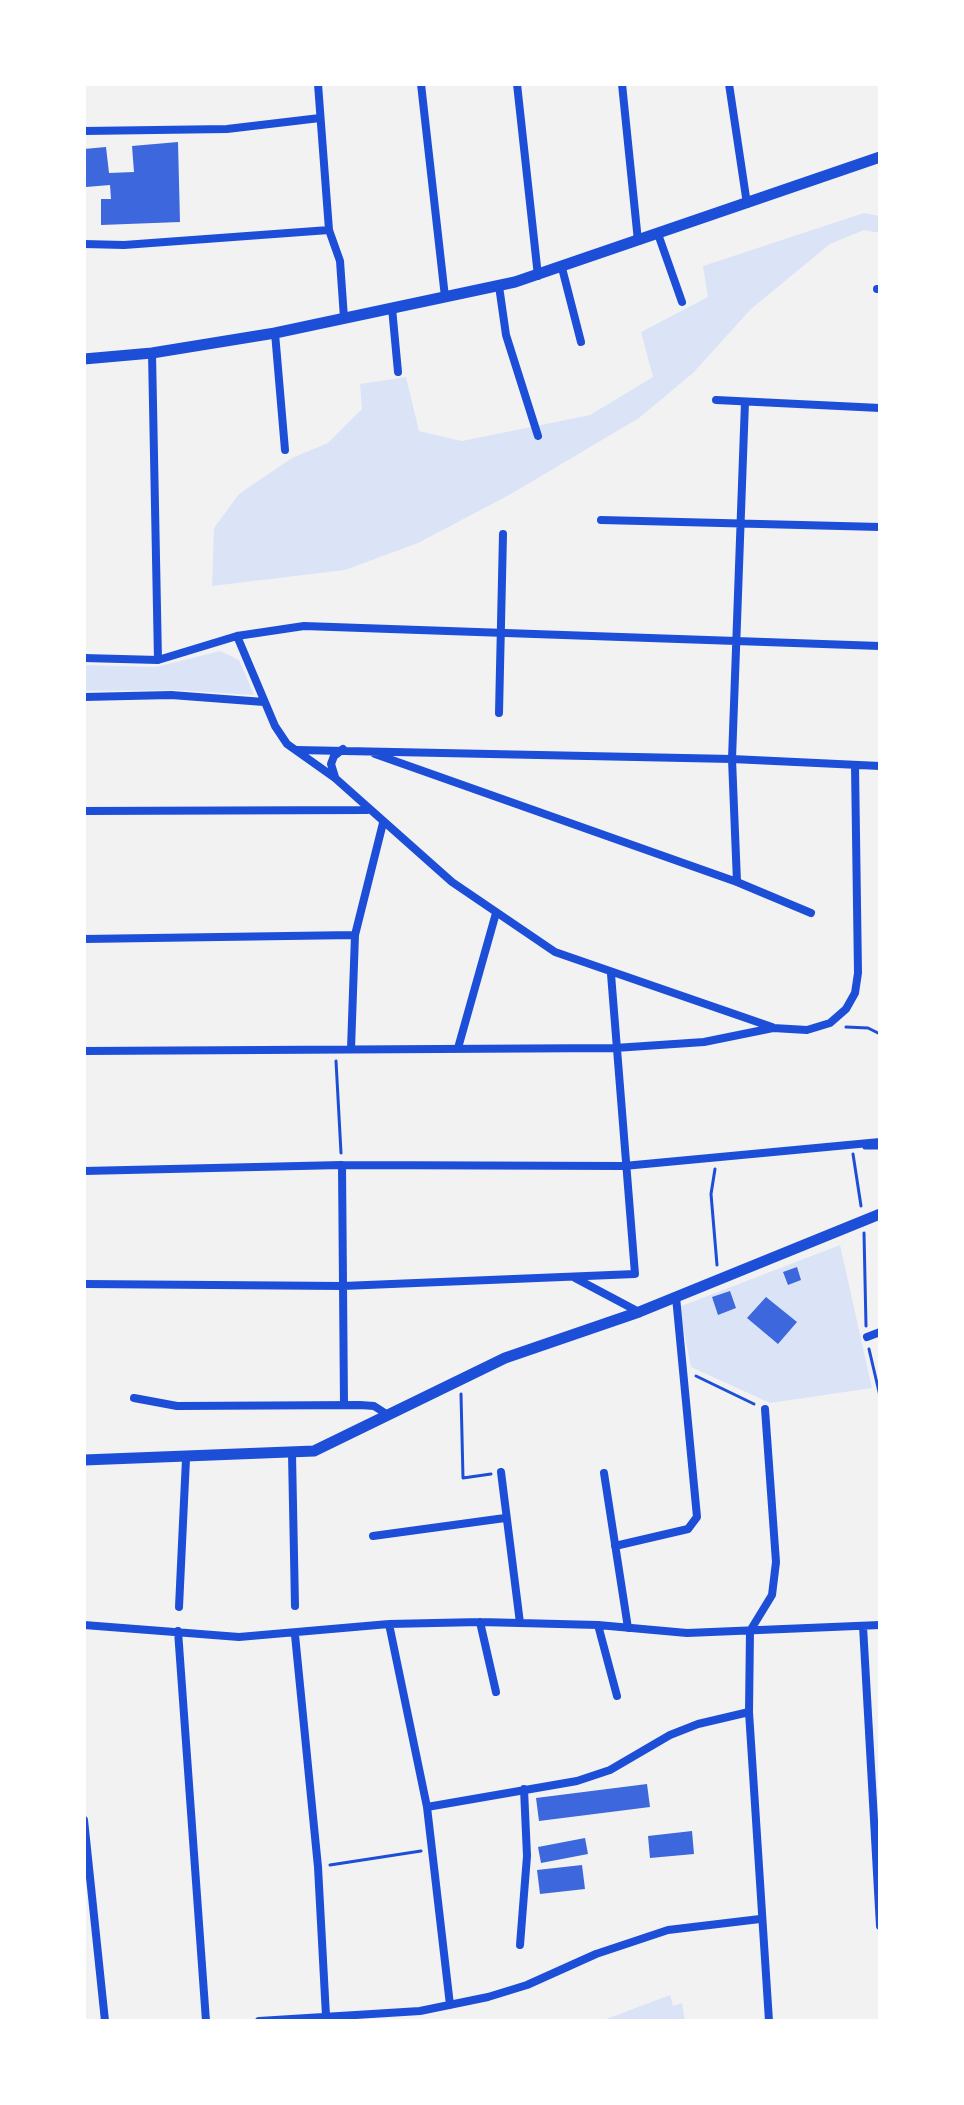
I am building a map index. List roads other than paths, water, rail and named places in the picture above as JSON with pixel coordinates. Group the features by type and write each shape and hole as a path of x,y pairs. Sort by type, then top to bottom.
{"street":[{"path":"318,84 329,230 340,261 344,318"},
{"path":"421,84 445,297"},
{"path":"517,84 538,276"},
{"path":"622,84 638,241"},
{"path":"730,84 747,204"},
{"path":"84,131 227,129 320,118"},
{"path":"84,359 152,353 275,333 499,286 562,268 880,157"},
{"path":"84,244 124,245 329,230"},
{"path":"658,234 682,302"},
{"path":"562,268 581,342"},
{"path":"499,286 506,335 538,436"},
{"path":"392,308 398,372"},
{"path":"275,333 285,450"},
{"path":"152,353 158,660"},
{"path":"716,400 880,408"},
{"path":"737,882 732,759 745,402"},
{"path":"601,520 880,527"},
{"path":"499,713 503,534"},
{"path":"84,658 158,660 237,636 304,626 880,646"},
{"path":"237,636 281,735 335,778 367,810 452,882 555,952 773,1028"},
{"path":"84,697 171,695 264,702"},
{"path":"335,778 331,764 334,756 344,749"},
{"path":"296,750 732,759 880,766"},
{"path":"367,751 737,882 811,913"},
{"path":"84,1051 615,1048 704,1042 773,1028 807,1030 830,1023 846,1009 855,993 858,973 855,766"},
{"path":"84,811 367,810"},
{"path":"351,1049 355,935 383,823"},
{"path":"458,1048 496,913"},
{"path":"84,939 355,935"},
{"path":"84,1284 343,1286 635,1274 611,974"},
{"path":"84,1171 342,1165 624,1166 880,1145"},
{"path":"342,1165 344,1405"},
{"path":"84,1460 186,1459 314,1451 505,1358 639,1312 880,1214"},
{"path":"574,1277 639,1312"},
{"path":"615,1546 688,1529 695,1524 685,1370 676,1297"},
{"path":"867,1337 880,1332"},
{"path":"134,1398 177,1406 374,1406 388,1415"},
{"path":"765,1409 776,1562 772,1595 750,1631 749,1712 769,2021"},
{"path":"292,1454 295,1606"},
{"path":"179,1607 186,1459"},
{"path":"501,1472 520,1623"},
{"path":"604,1473 628,1628"},
{"path":"373,1536 505,1518"},
{"path":"480,1622 496,1692"},
{"path":"84,1625 239,1637 295,1635 389,1624 480,1622 598,1625 687,1633 880,1625"},
{"path":"389,1624 427,1807 450,2005"},
{"path":"598,1625 617,1696"},
{"path":"863,1626 880,1926"},
{"path":"178,1631 206,2021"},
{"path":"295,1635 318,1867 326,2016"},
{"path":"427,1807 599,1774 670,1735 698,1724 749,1712"},
{"path":"520,1945 527,1856 524,1789"},
{"path":"84,1820 105,2021"},
{"path":"259,2021 420,2011 450,2005 527,1985 596,1954 668,1930 760,1919"}]}
